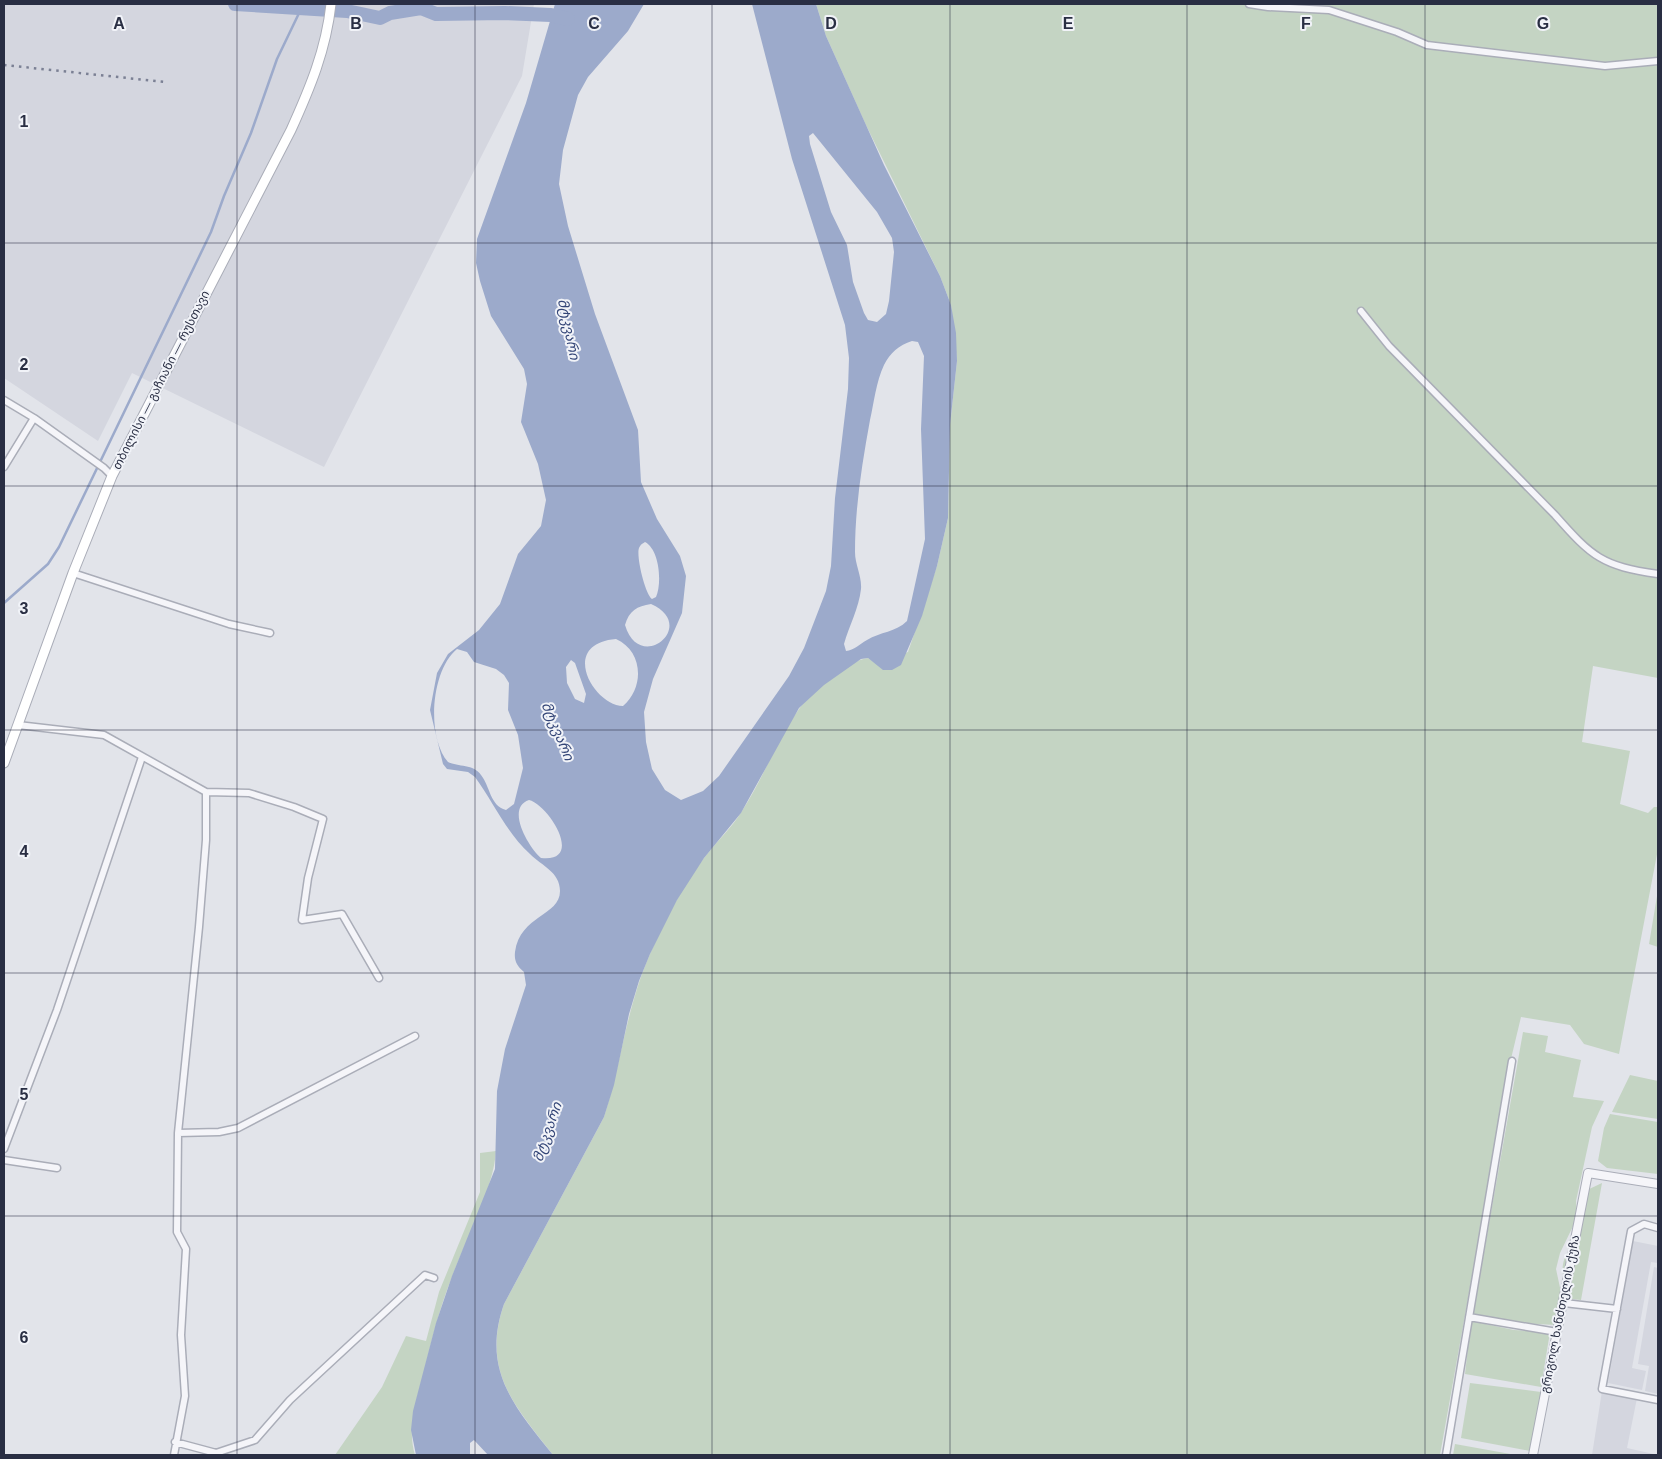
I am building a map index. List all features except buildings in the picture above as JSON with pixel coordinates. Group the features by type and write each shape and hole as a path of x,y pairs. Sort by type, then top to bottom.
{"main road":[{"name":"თბილისი — გაჩიანი — რუსთავი","path":"4,763 73,573 112,476 133,432 291,130 316,75 328,30 331,4"}],"street":[{"path":"1249,4 1268,7 1329,10 1397,32 1427,45 1605,66 1658,61"},
{"path":"1361,311 1389,346 1555,514 1580,544 1603,561 1658,574"},
{"path":"4,400 34,418 104,468 112,476"},
{"path":"4,467 34,418"},
{"path":"73,573 229,624 270,633"},
{"path":"18,725 104,735 206,792 249,793 294,807 323,819 308,878 302,920 342,914 378,978"},
{"path":"4,1149 57,1010 142,757"},
{"path":"174,1455 185,1396 182,1335 186,1249 177,1232 178,1133 200,927 206,840 206,792"},
{"path":"178,1133 218,1132 238,1128 415,1036"},
{"path":"1446,1455 1512,1061"},
{"path":"4,1160 57,1168"},
{"name":"გრიგოლ ხანძთელის ქუჩა","path":"1533,1455 1588,1173 1658,1184"},
{"path":"1658,1228 1644,1224 1631,1230 1602,1390 1658,1400"},
{"path":"175,1442 216,1453 255,1440 290,1400 424,1275 434,1278"},
{"path":"1564,1303 1617,1309"},
{"path":"1469,1317 1557,1332"}],"shaded area":[{"path":"4,4 534,4 522,76 324,467 132,373 98,441 4,378"},
{"path":"1633,1241 1658,1246 1658,1263 1651,1262 1632,1368 1646,1371 1642,1390 1608,1383"},
{"path":"1654,1267 1658,1268 1658,1394 1645,1391 1649,1366 1638,1364"},
{"path":"1602,1391 1637,1398 1627,1448 1658,1455 1592,1455"}],"green space":[{"path":"816,4 1658,4 1658,678 1593,666 1582,742 1630,751 1620,804 1648,813 1654,807 1658,807 1658,849 1619,1054 1584,1044 1570,1025 1521,1017 1510,1063 1440,1455 553,1455 526,1420 506,1386 499,1368 497,1349 498,1328 504,1304 604,1117 642,974 667,917 696,869 742,811 784,733 804,702 830,678 860,660 868,658 875,663 908,652 937,566 948,518 950,425 957,361 951,305 940,276 865,123 826,36"},
{"path":"1658,890 1658,947 1649,944"},
{"path":"1523,1032 1548,1036 1545,1052 1581,1060 1573,1097 1604,1101 1592,1127 1576,1201 1577,1218 1560,1253 1556,1269 1562,1297 1555,1325 1472,1320"},
{"path":"1630,1075 1658,1081 1658,1119 1612,1112"},
{"path":"1610,1114 1658,1122 1658,1174 1607,1168 1598,1161 1604,1128"},
{"path":"496,1151 490,1182 447,1289 432,1339 413,1415 412,1435 415,1455 335,1455 382,1387 406,1336 426,1341 439,1292 480,1192 480,1153"},
{"path":"1602,1183 1581,1300 1569,1299 1563,1273 1563,1264 1581,1222 1585,1191"},
{"path":"1471,1321 1514,1330 1550,1332 1541,1387 1465,1374"},
{"path":"1470,1383 1541,1392 1530,1451 1461,1438"},
{"path":"1455,1444 1516,1455 1453,1455"}],"water":[{"name":"მტკვარი","path":"555,4 644,4 628,31 588,77 578,95 563,150 559,184 568,226 595,314 638,430 641,482 657,519 680,556 686,576 682,613 653,679 644,712 646,742 652,769 665,790 681,800 703,791 719,776 789,676 804,648 826,591 831,566 835,498 848,389 849,358 845,325 792,159 752,4 816,4 826,36 884,165 940,276 951,305 956,333 957,361 950,425 948,518 937,566 922,616 901,665 892,670 883,670 868,658 861,659 824,685 799,708 741,813 704,858 677,900 650,954 629,1014 614,1085 604,1117 504,1304 498,1327 496,1349 499,1368 505,1386 514,1403 553,1455 488,1455 474,1440 470,1443 470,1455 416,1455 411,1430 413,1411 436,1323 452,1276 495,1169 497,1091 505,1049 526,985 524,972 516,961 515,952 518,940 531,923 554,906 560,891 554,874 530,854 514,836 475,777 468,772 447,769 443,764 438,741 448,762 470,767 478,771 484,779 493,800 501,808 506,810 514,804 523,768 518,735 508,710 509,683 504,675 496,669 474,662 467,652 457,649 448,659 437,687 434,704 435,733 430,710 437,673 448,654 479,630 500,604 518,554 541,526 546,500 538,464 521,422 527,384 524,369 491,316 476,263 477,239 526,103","holes":["813,133 877,212 892,238 894,252 886,314 877,322 868,320 853,282 847,245 831,212 809,136","912,341 918,342 924,356 921,429 925,539 907,621 903,625 872,637 846,651 844,644 861,589 855,557 856,519 864,453 877,385 884,365 892,353 899,347","645,542 650,546 657,559 659,584 656,597 652,599 644,583 640,566 638,552 641,545","651,604 664,613 669,623 668,633 662,641 652,646 642,646 632,639 625,625 634,610","616,639 632,652 638,670 638,680 635,689 623,706 612,703 593,686 587,674 585,662 589,652 598,643","571,660 575,663 586,694 584,703 575,699 567,683 566,667","529,800 546,812 559,833 562,843 560,852 554,857 541,858 531,846 521,828 519,811 522,804"]}],"waterway":[{"path":"235,4 347,11 380,18 390,13 421,8 436,14 505,13 551,15 568,19"},
{"path":"4,603 48,564 59,547 211,232 251,133 277,59 301,9"}],"railway":[{"path":"4,65 165,82"}]}
